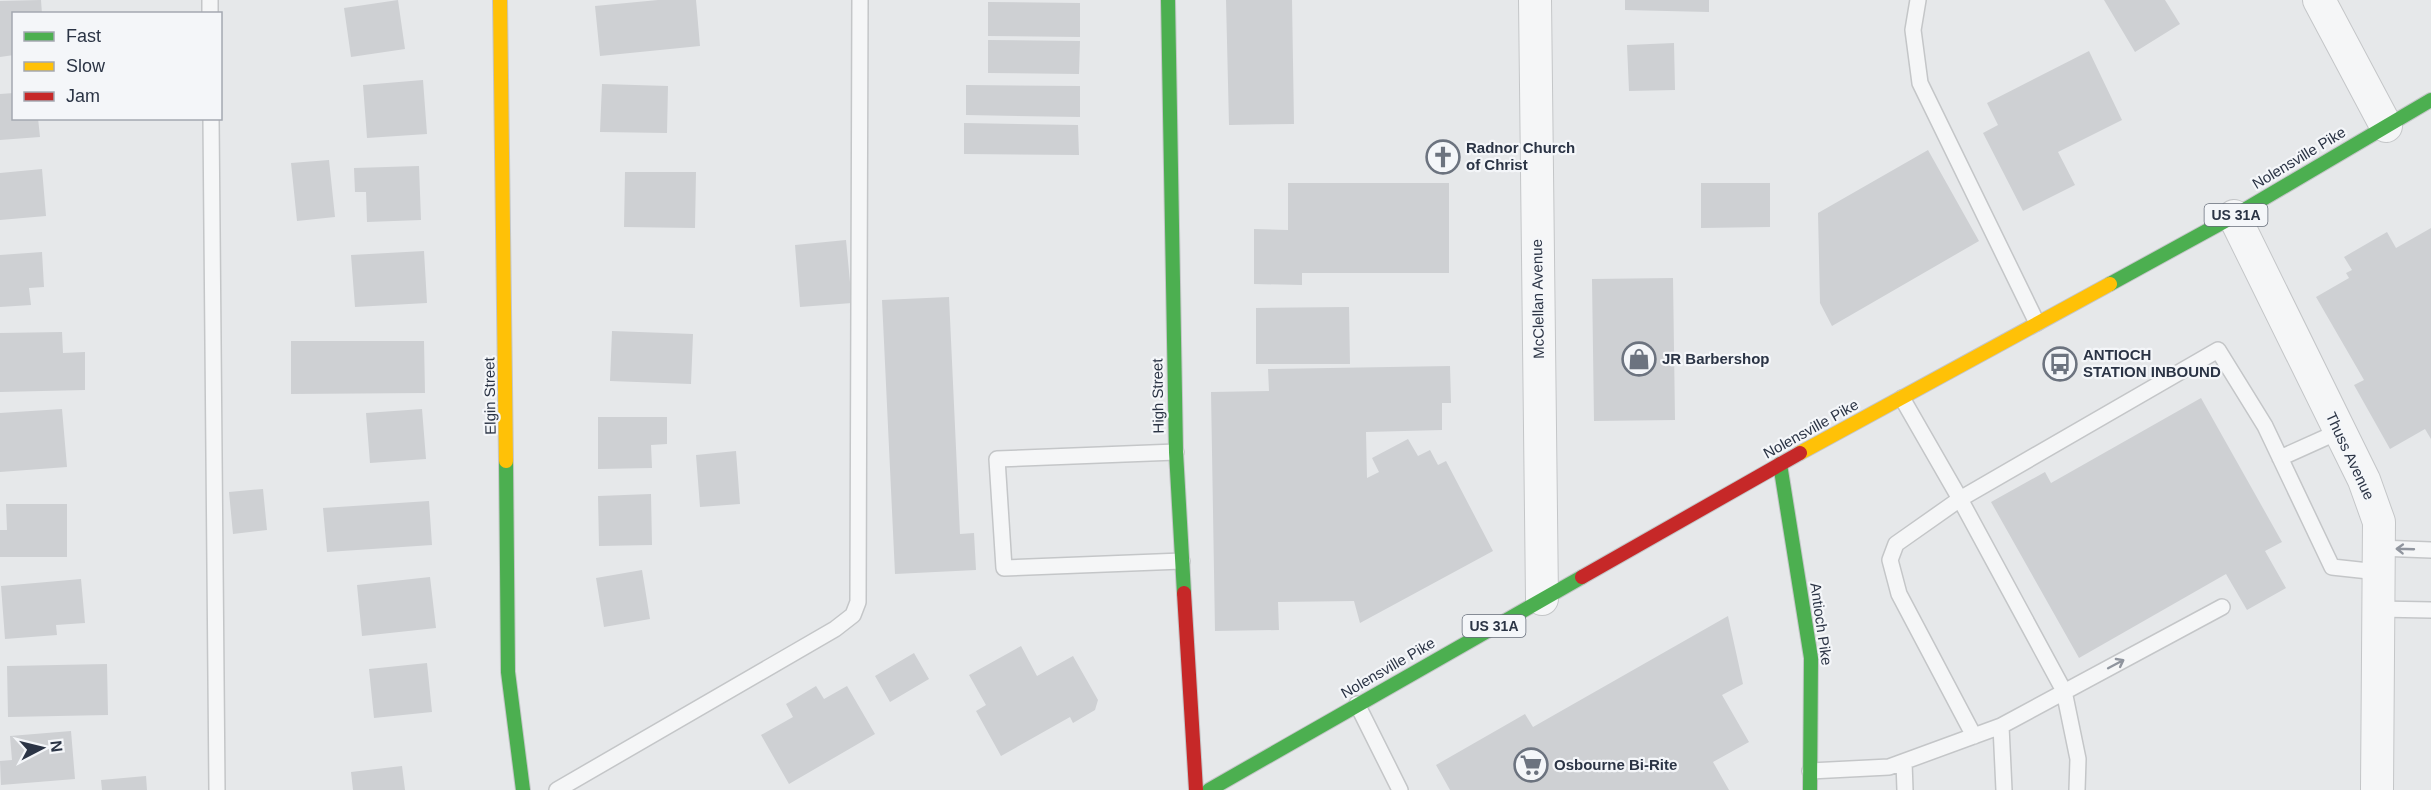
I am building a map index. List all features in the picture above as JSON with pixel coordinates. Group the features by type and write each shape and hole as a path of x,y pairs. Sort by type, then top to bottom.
{"street":[{"name":"Elgin Street","path":"500,0 506,320 508,672 523,790"},
{"name":"High Street","path":"1168,0 1176,452 1196,790"},
{"name":"McClellan Avenue","path":"1535,0 1542,598"},
{"path":"2319,0 2386,126"},
{"name":"Nolensville Pike","path":"1209,790 1542,598 2234,216 2431,100"},
{"name":"Thuss Avenue","path":"2234,216 2364,480 2379,522 2377,790"},
{"name":"Antioch Pike","path":"1780,465 1811,658 1810,790"}],"lane":[{"path":"557,790 835,629 853,615 858,602 860,0"},
{"path":"1918,0 1913,30 1920,83 2037,323"},
{"path":"211,120 217,790"},
{"path":"1974,736 1899,594 1890,560 1896,544 1960,499 2218,350 2265,426 2332,567 2431,550"},
{"path":"1902,398 1960,499 2064,691 2078,759 2077,790"},
{"path":"2280,458 2340,431"},
{"path":"1176,452 997,459 1004,568 1182,561"},
{"path":"1810,771 1889,767 2001,726 2222,607"},
{"path":"2378,609 2431,610"},
{"path":"1357,704 1400,790"},
{"path":"2001,726 2004,790"},
{"path":"1904,762 1905,790"}],"building":[{"path":"41,0 42,12 12,12 12,55 0,57 0,1"},
{"path":"398,0 405,49 351,57 344,8"},
{"path":"658,0 696,0 700,46 600,56 595,6"},
{"path":"1226,0 1292,0 1294,124 1229,125"},
{"path":"1625,0 1709,0 1709,12 1625,10"},
{"path":"2104,0 2165,0 2180,24 2135,52"},
{"path":"988,2 1080,3 1080,37 988,36"},
{"path":"988,40 1080,41 1079,74 988,73"},
{"path":"1674,43 1675,90 1629,91 1627,45"},
{"path":"2089,51 2122,120 2058,152 2075,185 2023,211 1983,133 1998,125 1987,103"},
{"path":"423,80 427,134 367,138 363,85"},
{"path":"602,84 668,86 667,133 600,132"},
{"path":"966,85 1080,86 1080,117 966,115"},
{"path":"12,93 12,120 38,120 40,137 0,140 0,94"},
{"path":"964,123 1078,125 1079,155 964,154"},
{"path":"1928,150 1979,241 1832,326 1820,303 1818,213"},
{"path":"329,160 335,217 297,221 291,163"},
{"path":"419,166 421,220 367,222 366,192 355,192 354,168"},
{"path":"42,169 46,216 0,220 0,173"},
{"path":"625,172 696,172 695,228 624,227"},
{"path":"1288,183 1449,183 1449,273 1302,273 1302,285 1254,284 1254,229 1288,230"},
{"path":"1701,183 1770,183 1770,227 1701,228"},
{"path":"2431,228 2431,439 2425,429 2390,449 2354,385 2364,380 2316,297 2349,278 2346,273 2352,270 2344,257 2387,232 2396,248"},
{"path":"846,240 852,303 800,307 795,245"},
{"path":"424,251 427,303 355,307 351,255"},
{"path":"42,252 44,287 29,288 31,305 0,307 0,255"},
{"path":"1673,278 1675,420 1594,421 1592,279"},
{"path":"949,297 960,534 974,533 976,570 895,574 882,300"},
{"path":"1349,307 1350,364 1256,364 1256,308"},
{"path":"612,331 693,334 691,384 610,381"},
{"path":"62,332 63,353 85,352 85,390 0,392 0,333"},
{"path":"291,341 424,341 425,393 291,394"},
{"path":"1450,366 1451,403 1442,403 1442,430 1366,432 1367,478 1379,472 1372,458 1408,439 1418,456 1430,450 1438,465 1446,461 1493,551 1360,623 1354,601 1278,602 1279,630 1215,631 1211,392 1269,391 1268,369"},
{"path":"2201,398 2282,542 2265,551 2286,588 2247,610 2226,574 2079,658 1991,502 2045,472 2051,483"},
{"path":"62,409 67,467 0,472 0,413"},
{"path":"422,409 426,459 370,463 366,413"},
{"path":"598,417 667,417 667,444 651,445 652,468 598,469"},
{"path":"736,451 740,504 700,507 696,455"},
{"path":"263,489 267,530 233,534 229,492"},
{"path":"651,494 652,545 599,546 598,496"},
{"path":"429,501 432,545 327,552 323,508"},
{"path":"6,504 67,504 67,557 0,557 0,530 7,530"},
{"path":"642,570 650,619 604,627 596,578"},
{"path":"430,577 436,628 362,636 357,585"},
{"path":"81,579 85,623 56,625 57,635 5,639 1,586"},
{"path":"1728,616 1743,684 1722,695 1749,742 1713,762 1729,790 1450,790 1436,765 1525,714 1533,727"},
{"path":"1021,646 1037,676 1073,656 1098,700 1095,710 1073,723 1070,717 1001,756 976,711 986,705 969,675"},
{"path":"914,653 929,679 890,702 875,676"},
{"path":"427,663 432,712 374,718 369,669"},
{"path":"107,664 108,715 8,717 7,666"},
{"path":"816,686 824,699 847,686 875,734 789,784 761,735 793,717 786,704"},
{"path":"71,731 75,779 1,785 0,761 12,760 10,736"},
{"path":"402,766 405,790 353,790 351,772"},
{"path":"146,776 147,790 102,790 101,780"}],"traffic: fast":[{"path":"1168,0 1176,452 1184,593"},
{"path":"2110,284 2234,216 2431,100"},
{"path":"506,461 508,672 523,790"},
{"path":"1780,464 1811,658 1810,790"},
{"path":"1209,790 1582,577"}],"traffic: slow":[{"path":"500,0 506,461"},
{"path":"1800,453 2110,284"}],"traffic: jam":[{"path":"1582,577 1800,453"},
{"path":"1184,593 1196,790"}],"place":[{"name":"Radnor Church of Christ","path":"1443,157"},
{"name":"JR Barbershop","path":"1639,359"},
{"name":"ANTIOCH STATION INBOUND","path":"2060,364"},
{"name":"Osbourne Bi-Rite","path":"1531,765"}]}
